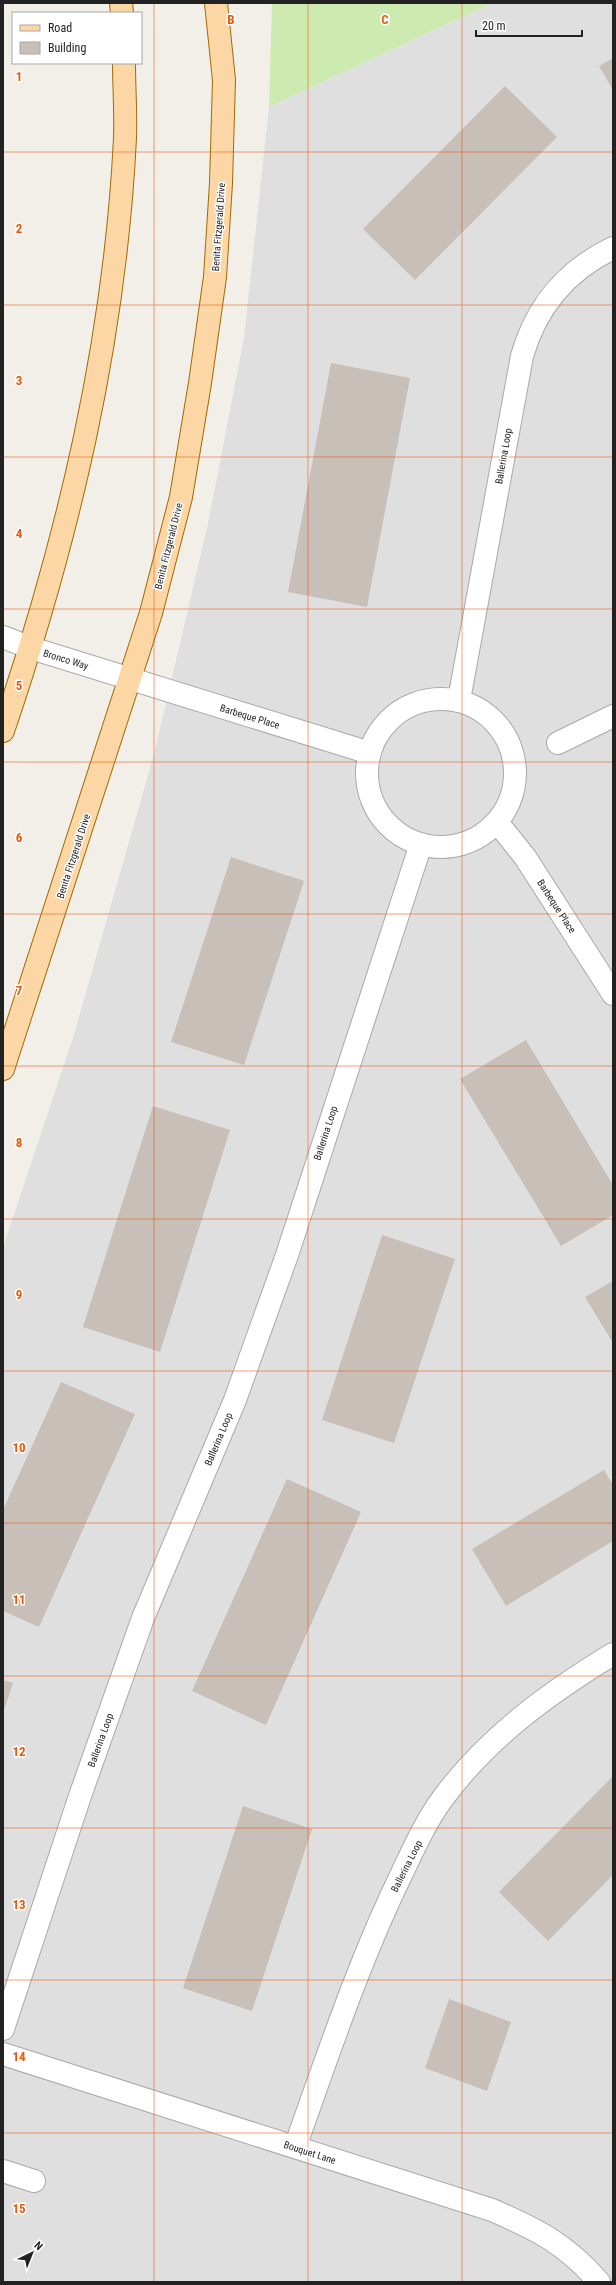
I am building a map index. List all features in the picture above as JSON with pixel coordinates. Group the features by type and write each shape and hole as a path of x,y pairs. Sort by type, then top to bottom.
{"main road":[{"name":"Benita Fitzgerald Drive","path":"3,1069 131,678 151,613 181,497 200,383 215,277 221,183 224,80 216,3"},
{"path":"3,732 31,648 68,516 101,358 119,216 125,137 124,64"}],"street":[{"name":"Ballerina Loop","path":"459,700 520,364 528,336 536,317 568,279 589,261 613,248"},
{"name":"Bronco Way","path":"3,637 31,648 131,678"},
{"name":"Barbeque Place","path":"131,678 370,753"},
{"path":"437,698 459,700 479,709 496,723 508,741 515,762 515,783 509,804 497,822 481,836 462,844 441,847 421,844 400,834 383,819 371,799 367,776 370,753 379,732 394,715 414,703 437,698"},
{"path":"558,743 613,716"},
{"name":"Barbeque Place","path":"497,822 525,857 613,994"},
{"name":"Ballerina Loop","path":"3,2029 80,1796 143,1618 235,1400 287,1255 421,844"},
{"name":"Ballerina Loop","path":"295,2147 357,1976 388,1902 417,1844 442,1799 488,1747 518,1720 543,1699 613,1654"},
{"name":"Bouquet Lane","path":"3,2054 492,2210 536,2230 562,2246 582,2262 599,2282"},
{"path":"3,2171 34,2181"}],"shaded area":[{"path":"492,3 613,3 613,2282 3,2282 3,1247 72,1041 154,754 208,524 244,338 269,107"}],"green space":[{"path":"272,3 492,3 269,107"}],"building":[{"path":"613,58 613,90 599,66"},
{"path":"505,86 557,137 415,280 363,229"},
{"path":"331,363 410,378 367,607 288,592"},
{"path":"231,857 304,881 244,1065 171,1042"},
{"path":"526,1040 613,1185 613,1215 561,1246 460,1079"},
{"path":"153,1106 230,1130 160,1352 83,1327"},
{"path":"382,1235 455,1259 394,1443 322,1420"},
{"path":"613,1281 613,1343 585,1297"},
{"path":"61,1382 135,1414 39,1627 3,1611 3,1510"},
{"path":"604,1470 613,1485 613,1541 506,1606 472,1549"},
{"path":"287,1479 361,1512 266,1725 192,1691"},
{"path":"3,1680 13,1683 3,1713"},
{"path":"613,1776 613,1875 548,1941 499,1892"},
{"path":"243,1806 312,1829 252,2011 183,1988"},
{"path":"449,1999 511,2022 487,2091 425,2068"}]}
